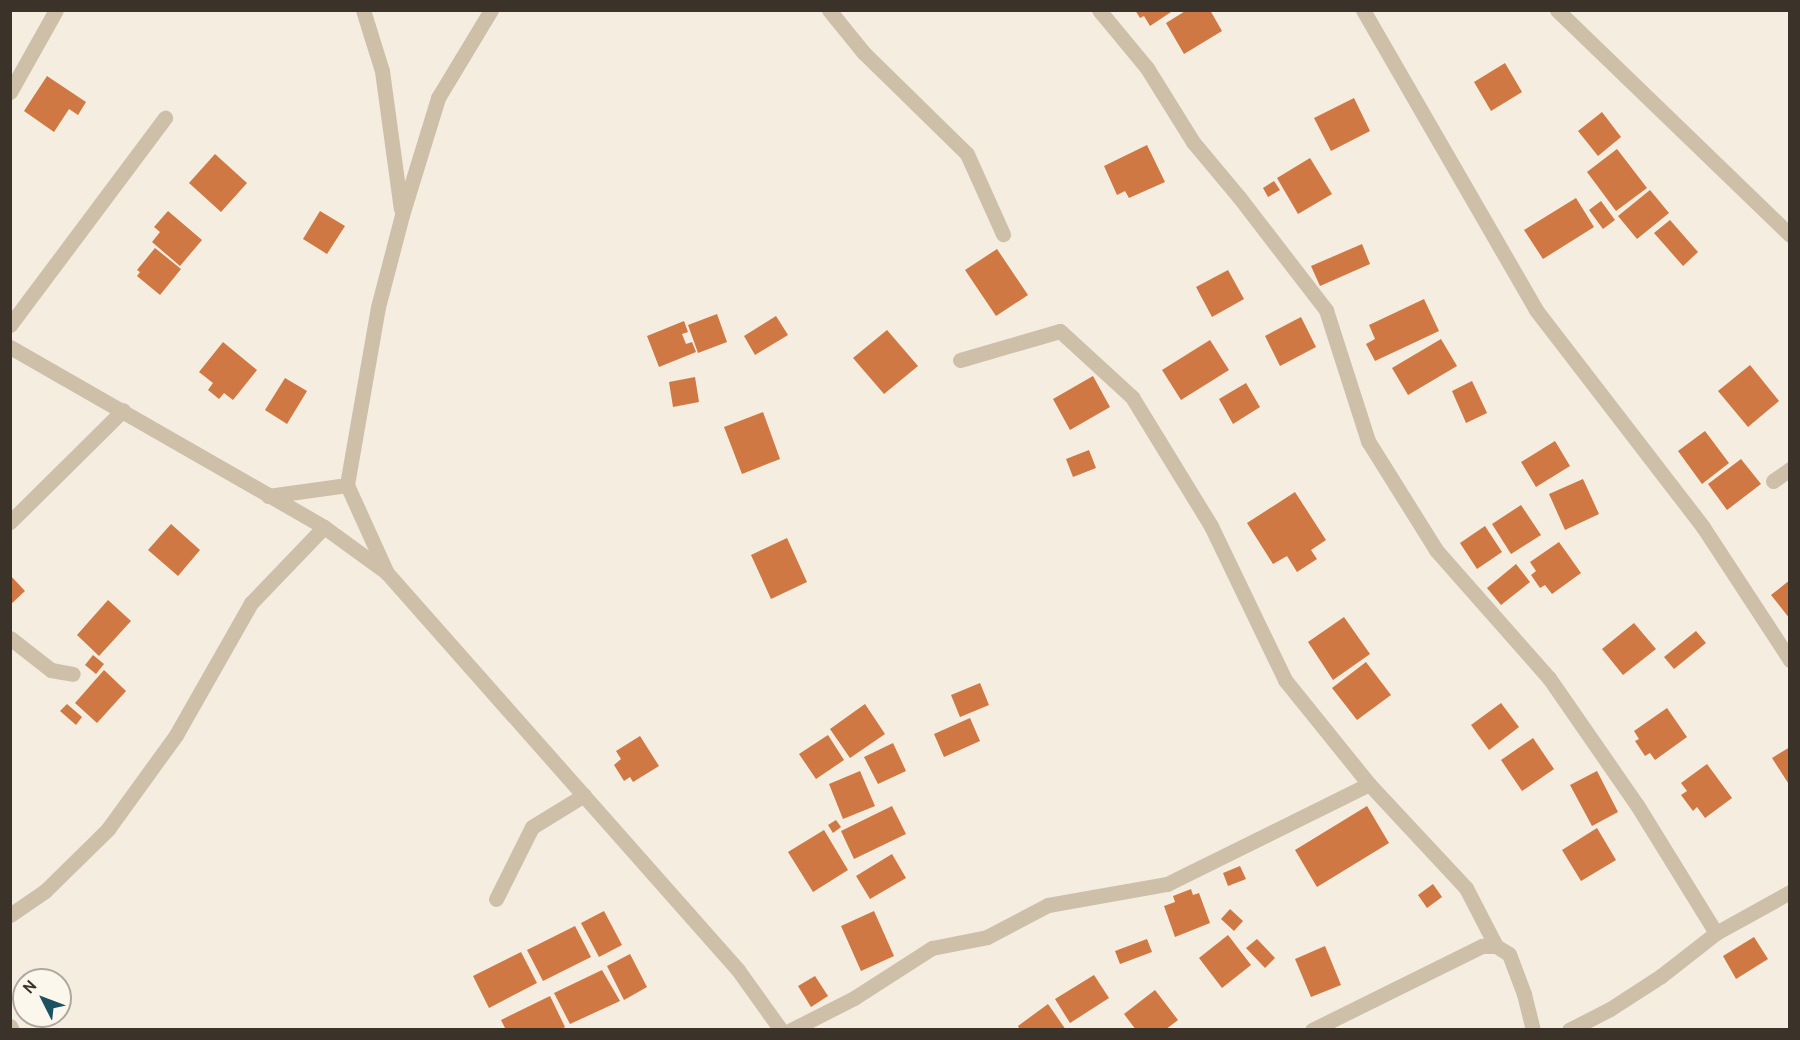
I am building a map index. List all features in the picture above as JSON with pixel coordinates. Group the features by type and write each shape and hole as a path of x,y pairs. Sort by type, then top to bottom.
{"street":[{"path":"10,92 56,10"},
{"path":"363,10 382,71 402,215"},
{"path":"387,573 347,484 378,307 402,215 438,98 491,10"},
{"path":"829,10 864,53 967,154 1003,234"},
{"path":"1099,10 1147,68 1193,142 1239,197 1326,310 1368,441 1436,550 1549,678 1637,805 1716,933"},
{"path":"1363,10 1536,310 1703,527 1790,660"},
{"path":"1557,10 1790,236"},
{"path":"10,325 165,118"},
{"path":"960,360 1060,332 1132,397 1211,526 1285,680 1368,784 1466,888 1496,946 1509,954 1524,994 1533,1029"},
{"path":"10,347 324,527 387,573 738,970 781,1029"},
{"path":"10,522 123,410"},
{"path":"1773,481 1790,469"},
{"path":"268,496 347,484"},
{"path":"10,915 45,891 108,829 176,735 251,603 324,527"},
{"path":"10,638 51,670 72,674"},
{"path":"791,1029 854,998 932,948 987,937 1048,905 1167,884 1368,784"},
{"path":"496,899 532,827 584,795"},
{"path":"1569,1029 1610,1009 1661,976 1716,933 1790,892"},
{"path":"1312,1029 1482,946 1496,946"}],"building":[{"path":"1135,10 1174,10 1150,26 1144,16 1140,18"},
{"path":"1187,10 1210,10 1222,31 1184,54 1166,23"},
{"path":"1505,63 1522,92 1491,111 1474,82"},
{"path":"47,76 86,102 78,115 69,109 54,132 24,111"},
{"path":"1354,98 1370,131 1331,151 1314,118"},
{"path":"1602,112 1621,137 1598,156 1578,131"},
{"path":"1147,145 1165,182 1129,198 1125,191 1117,195 1104,166"},
{"path":"1617,149 1647,188 1616,211 1587,172"},
{"path":"215,154 247,183 221,212 189,183"},
{"path":"1310,158 1332,194 1298,214 1277,178"},
{"path":"1274,181 1280,190 1268,197 1263,188"},
{"path":"1650,190 1669,213 1637,239 1618,216"},
{"path":"1576,198 1594,227 1543,259 1524,230"},
{"path":"1601,201 1615,220 1603,229 1589,210"},
{"path":"168,211 202,240 180,266 152,242 160,232 154,227"},
{"path":"320,211 345,226 327,254 303,239"},
{"path":"1670,220 1698,252 1683,266 1654,233"},
{"path":"1362,244 1370,264 1320,286 1311,266"},
{"path":"155,248 181,269 160,295 137,276 140,272 137,270"},
{"path":"997,249 1028,295 996,316 965,270"},
{"path":"1228,270 1244,299 1212,317 1196,287"},
{"path":"1424,299 1439,331 1375,361 1366,344 1375,339 1369,325"},
{"path":"717,314 727,342 698,353 688,325"},
{"path":"776,316 788,335 755,355 744,336"},
{"path":"1301,317 1316,347 1280,366 1265,336"},
{"path":"684,321 688,332 682,334 686,344 692,342 696,352 659,367 647,336"},
{"path":"887,330 918,366 884,394 853,358"},
{"path":"1441,339 1457,366 1408,395 1392,368"},
{"path":"1210,340 1229,370 1181,400 1162,370"},
{"path":"223,342 257,370 233,400 224,393 219,399 208,390 213,383 199,372"},
{"path":"1750,365 1779,401 1748,427 1718,391"},
{"path":"1093,376 1110,407 1070,430 1053,399"},
{"path":"695,377 699,402 673,407 669,382"},
{"path":"285,378 307,391 287,424 265,410"},
{"path":"1472,381 1487,413 1466,423 1452,391"},
{"path":"1246,383 1260,407 1233,424 1219,399"},
{"path":"763,412 780,459 742,474 724,427"},
{"path":"1705,431 1729,463 1702,484 1678,451"},
{"path":"1555,441 1570,466 1536,487 1521,462"},
{"path":"1089,450 1096,468 1073,477 1066,459"},
{"path":"1741,459 1761,484 1727,510 1708,484"},
{"path":"1583,479 1599,514 1565,530 1549,494"},
{"path":"1295,492 1326,540 1311,550 1317,559 1297,572 1287,556 1273,564 1247,523"},
{"path":"1521,505 1541,535 1511,554 1492,524"},
{"path":"171,524 200,550 178,576 148,550"},
{"path":"1485,526 1502,552 1477,569 1460,543"},
{"path":"787,538 807,582 771,599 751,555"},
{"path":"1559,542 1581,573 1552,594 1545,585 1540,588 1531,575 1536,571 1530,562"},
{"path":"1516,564 1530,582 1501,605 1487,588"},
{"path":"10,575 25,591 10,605"},
{"path":"1790,580 1790,619 1771,595"},
{"path":"108,600 131,621 99,656 77,635"},
{"path":"1344,617 1370,654 1333,680 1308,642"},
{"path":"1634,623 1656,649 1623,675 1602,649"},
{"path":"1696,631 1706,643 1674,669 1664,657"},
{"path":"93,655 104,664 96,674 85,665"},
{"path":"1366,662 1391,695 1357,720 1332,688"},
{"path":"104,670 126,691 97,723 75,703"},
{"path":"980,683 989,705 960,717 951,695"},
{"path":"1501,703 1519,727 1489,750 1471,725"},
{"path":"67,704 82,717 76,725 60,711"},
{"path":"865,704 885,734 850,758 830,729"},
{"path":"1667,708 1687,737 1655,760 1650,753 1645,756 1635,741 1639,739 1634,731"},
{"path":"970,718 980,741 944,757 934,734"},
{"path":"828,735 844,760 816,779 799,754"},
{"path":"640,736 659,766 633,782 630,777 624,781 614,765 621,759 616,751"},
{"path":"1533,738 1554,769 1522,791 1501,760"},
{"path":"893,743 906,771 878,784 864,757"},
{"path":"1790,747 1790,786 1772,758"},
{"path":"1707,764 1732,798 1705,818 1697,807 1693,811 1681,795 1687,791 1681,783"},
{"path":"860,771 875,806 843,819 829,784"},
{"path":"1597,771 1618,812 1592,826 1570,785"},
{"path":"892,806 906,834 854,859 841,831"},
{"path":"1367,806 1389,843 1317,887 1295,850"},
{"path":"836,820 841,827 833,833 828,825"},
{"path":"1597,828 1616,860 1581,881 1562,850"},
{"path":"824,830 848,870 813,892 788,852"},
{"path":"892,854 906,878 870,899 856,876"},
{"path":"1240,866 1246,879 1228,886 1223,873"},
{"path":"1433,884 1442,897 1427,908 1418,895"},
{"path":"1191,889 1193,895 1199,893 1210,923 1175,937 1164,906 1175,902 1173,896"},
{"path":"1230,909 1243,921 1234,931 1221,919"},
{"path":"604,911 622,945 599,957 581,923"},
{"path":"874,911 894,956 861,971 841,926"},
{"path":"575,926 591,957 543,981 527,950"},
{"path":"1228,935 1251,965 1222,988 1199,958"},
{"path":"1754,937 1768,959 1736,979 1723,956"},
{"path":"1147,939 1152,952 1120,964 1115,951"},
{"path":"1257,939 1275,958 1265,968 1246,948"},
{"path":"1325,946 1341,985 1311,997 1295,959"},
{"path":"521,952 537,983 489,1008 473,976"},
{"path":"630,954 647,987 624,1000 607,966"},
{"path":"602,970 620,1001 570,1024 554,993"},
{"path":"1094,975 1109,998 1070,1023 1055,999"},
{"path":"815,976 828,996 811,1007 798,986"},
{"path":"1155,990 1178,1020 1165,1030 1136,1030 1124,1014"},
{"path":"550,996 565,1027 560,1030 506,1030 501,1020"},
{"path":"1048,1004 1066,1030 1020,1030 1018,1026"}]}
